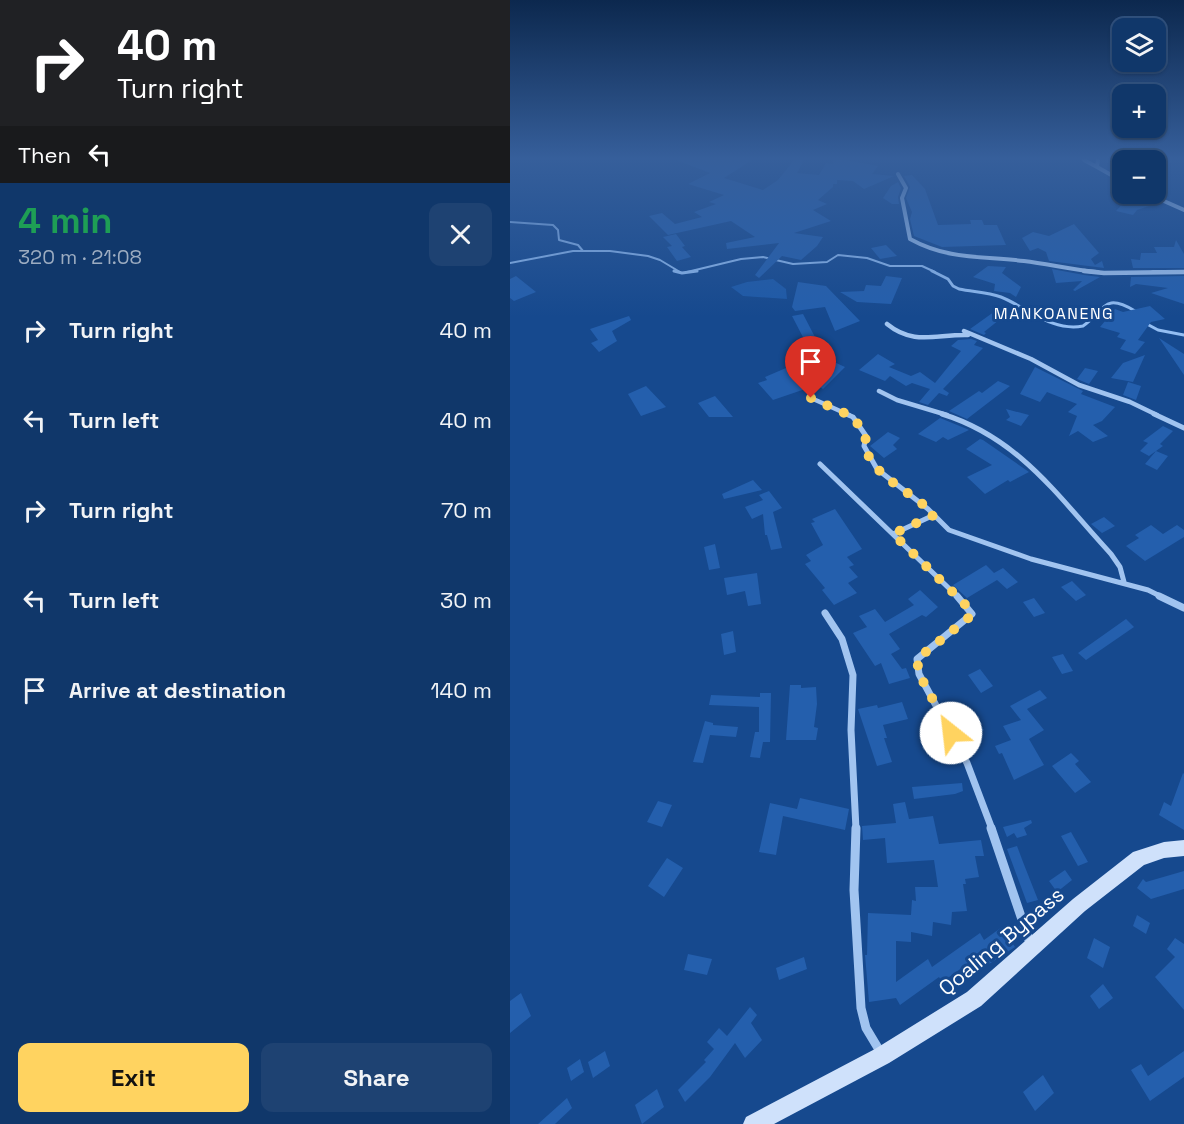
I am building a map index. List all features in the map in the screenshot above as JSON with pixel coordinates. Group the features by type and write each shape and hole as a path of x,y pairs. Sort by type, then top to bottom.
{"main road":[{"name":"Qoaling Bypass","path":"753,1124 882,1056 974,999 1031,946 1139,858 1164,850 1184,848"}],"street":[{"path":"905,212 910,239 926,248 947,255 1024,261 1104,273 1184,272"},
{"path":"887,324 898,334 910,339 971,334"},
{"path":"964,331 1032,359 1079,385 1130,402 1184,428"},
{"path":"879,391 893,400 919,405 960,420 1024,458 1048,481 1115,558 1123,570 1124,582"},
{"path":"811,398 853,417 866,436 864,446 873,464 895,485 920,501 949,530 1031,559 1124,582 1148,590 1184,608"},
{"path":"820,464 964,603 972,615 917,659 919,674 972,773 1031,946"},
{"path":"893,534 934,515"},
{"path":"825,613 843,639 853,675 851,730 856,815 854,890 861,1008 866,1028 882,1056"}],"shaded area":[{"path":"773,279 786,289 787,299 743,296 731,287 747,282"}],"building":[{"path":"695,212 817,212 831,221 794,233 823,237 817,246 801,260 782,256 759,278 755,275 779,243 727,249 726,243 755,237 731,221 668,235 649,216 662,213 675,224 702,217"},
{"path":"912,212 933,212 938,225 971,224 970,220 982,220 984,225 997,225 1006,245 942,247 914,236 910,219"},
{"path":"1074,224 1099,253 1091,259 1095,265 1102,261 1104,268 1049,261 1046,252 1038,248 1030,251 1022,238 1033,232 1049,236"},
{"path":"676,234 685,246 682,247 691,257 677,261 667,247 672,246 663,237"},
{"path":"1176,240 1184,254 1184,268 1133,268 1131,259 1140,260 1141,253 1157,253 1154,247 1174,247"},
{"path":"886,245 897,256 880,259 871,248"},
{"path":"988,266 1006,267 1002,273 1021,287 1016,297 1010,293 994,291 995,284 973,277"},
{"path":"1052,269 1100,277 1075,291 1073,290 1082,281 1056,283"},
{"path":"516,276 536,292 514,301 510,298 510,279"},
{"path":"886,276 902,278 891,304 857,302 840,292 864,291 866,285 881,286"},
{"path":"1184,276 1184,304 1151,293 1168,288 1136,284 1130,287 1131,277"},
{"path":"798,282 826,286 860,321 835,331 825,307 795,311 792,307"},
{"path":"1150,306 1165,319 1151,322 1138,340 1145,342 1135,354 1120,349 1126,340 1117,337 1120,333 1100,327 1115,309 1123,312"},
{"path":"998,309 1004,316 984,332 986,333 984,335 970,329"},
{"path":"803,314 815,337 805,341 792,316"},
{"path":"629,316 631,320 612,331 617,341 599,352 591,343 598,340 590,329"},
{"path":"1159,338 1184,354 1184,375"},
{"path":"958,340 977,341 974,345 983,348 943,389 949,393 947,396 939,393 928,405 919,402 930,389 912,383 906,386 890,376 885,381 859,370 878,354 895,364 889,367 911,376 920,372 935,383 961,351 951,346"},
{"path":"1145,355 1133,382 1111,378 1123,363"},
{"path":"823,357 845,367 823,389 817,385 773,400 758,383 767,380 765,377 786,368 805,383"},
{"path":"1035,367 1083,391 1081,394 1115,407 1102,421 1093,425 1108,436 1093,442 1078,431 1069,436 1077,416 1068,412 1077,404 1047,392 1040,402 1020,394"},
{"path":"1085,368 1098,371 1089,384 1077,379"},
{"path":"998,381 1010,386 967,419 949,411 979,391 982,393"},
{"path":"1128,382 1141,386 1136,400 1123,395"},
{"path":"646,386 666,407 641,416 628,394"},
{"path":"715,396 733,417 709,417 698,403"},
{"path":"1006,409 1029,415 1021,426 1006,420 1010,417"},
{"path":"940,418 969,430 948,440 943,437 936,442 918,434"},
{"path":"1163,426 1173,431 1160,444 1163,446 1149,456 1140,451 1148,443 1143,441"},
{"path":"888,432 900,438 893,445 897,449 884,458 870,446"},
{"path":"980,439 1029,472 1010,482 1008,480 985,494 967,477 992,465 966,449"},
{"path":"1156,451 1168,456 1157,470 1145,464"},
{"path":"753,480 762,490 724,499 722,494"},
{"path":"769,491 782,508 773,512 782,548 771,550 767,535 765,535 763,514 752,519 745,507 763,500 759,495"},
{"path":"835,509 862,549 847,557 854,565 849,567 858,577 848,583 857,593 834,605 822,590 825,588 805,564 811,561 806,555 823,545 811,523 815,522 812,519"},
{"path":"1104,517 1115,526 1102,533 1091,524"},
{"path":"1151,525 1163,534 1177,525 1184,530 1184,537 1145,561 1126,546 1139,538 1135,535"},
{"path":"715,544 720,568 709,570 704,547"},
{"path":"986,565 994,573 1003,568 1018,582 1007,589 997,580 967,598 953,585"},
{"path":"757,573 761,604 748,606 745,591 727,595 724,578"},
{"path":"1072,581 1086,595 1076,601 1061,587"},
{"path":"920,590 938,607 926,617 922,615 889,634 900,649 891,654 902,669 906,668 910,678 889,684 881,663 875,666 853,633 867,627 859,616 875,609 885,622 914,605 908,599"},
{"path":"1034,598 1045,613 1034,617 1023,602"},
{"path":"1126,619 1134,627 1086,660 1078,653"},
{"path":"733,631 736,652 724,655 721,634"},
{"path":"1063,654 1073,671 1062,674 1052,657"},
{"path":"980,669 993,686 981,693 968,675"},
{"path":"790,685 801,685 801,688 816,687 817,704 814,727 818,728 816,740 786,740"},
{"path":"1040,690 1047,698 1027,709 1044,730 1029,739 1044,765 1014,780 1002,753 999,754 995,746 1011,740 1003,726 1021,720 1010,706"},
{"path":"760,693 771,693 770,742 763,742 760,758 750,757 755,732 759,732 759,707 709,705 711,695 760,697"},
{"path":"902,702 908,719 883,725 887,738 884,738 892,762 877,766 858,709 877,705 878,708"},
{"path":"975,719 984,730 970,739 961,728"},
{"path":"705,721 713,725 738,727 736,737 710,735 703,763 693,762"},
{"path":"1071,753 1079,761 1075,764 1091,782 1075,793 1052,766"},
{"path":"1183,773 1184,830 1159,815 1164,802 1171,806"},
{"path":"962,783 963,791 955,794 914,799 912,787"},
{"path":"800,798 849,809 845,830 783,816 776,855 759,852 770,803 797,809"},
{"path":"658,801 672,805 662,827 647,822"},
{"path":"905,802 909,819 933,816 939,844 981,840 984,856 975,856 979,877 965,879 966,884 963,884 967,911 952,912 951,925 933,922 932,936 911,932 911,942 896,941 896,982 928,959 932,967 980,933 984,940 1002,927 1015,947 986,966 980,955 942,982 939,977 900,1005 896,998 869,1002 865,955 867,955 868,913 911,915 912,900 916,901 915,887 938,887 934,860 887,863 885,838 863,840 862,826 896,823 893,804"},
{"path":"1031,820 1032,823 1024,828 1027,835 1017,838 1014,833 1007,837 1003,827"},
{"path":"1071,832 1088,862 1078,866 1061,836"},
{"path":"1017,846 1038,900 1027,903 1007,849"},
{"path":"667,858 683,868 664,897 648,886"},
{"path":"1065,870 1072,880 1057,892 1049,881"},
{"path":"1184,871 1184,889 1151,899 1137,888 1143,879 1146,882"},
{"path":"1137,915 1150,923 1146,934 1133,926"},
{"path":"1094,938 1110,947 1103,968 1087,958"},
{"path":"1175,938 1184,944 1184,1010 1155,977 1175,957 1167,949"},
{"path":"688,954 712,959 707,975 684,970"},
{"path":"804,957 807,969 779,980 776,968"},
{"path":"1103,984 1113,998 1099,1009 1090,996"},
{"path":"521,993 531,1016 510,1033 510,1001"},
{"path":"750,1007 757,1015 751,1023 762,1040 745,1058 735,1043 710,1077 685,1102 678,1090 706,1062 704,1060 714,1049 707,1042 719,1028 727,1036"},
{"path":"605,1051 610,1066 593,1078 588,1062"},
{"path":"1184,1051 1184,1077 1150,1101 1131,1070 1141,1064 1148,1076"},
{"path":"580,1059 584,1072 571,1081 567,1068"},
{"path":"1043,1075 1054,1093 1035,1111 1023,1092"},
{"path":"657,1089 664,1107 642,1124 635,1105"},
{"path":"567,1098 572,1108 555,1124 538,1124"}],"waterway":[{"path":"510,222 553,225 558,230 559,240 578,245 583,251"},
{"path":"510,263 583,251"},
{"path":"583,251 610,251 648,256 680,272"},
{"path":"687,272 741,259 763,257 793,264 827,262 838,255 867,258 890,266 922,266 935,272"},
{"path":"674,271 682,273 697,271"},
{"path":"932,271 948,279 953,286 959,289 1001,297 1040,318 1061,326 1083,326 1111,303 1117,303 1135,311"},
{"path":"1145,323 1158,330 1184,335"}],"district":[{"name":"MANKOANENG","path":"1054,313"}],"route":[{"path":"811,398 853,417 866,436 864,446 877,469 895,485 920,501 934,515 893,534 964,603 972,615 917,659 919,674 951,733"}]}
